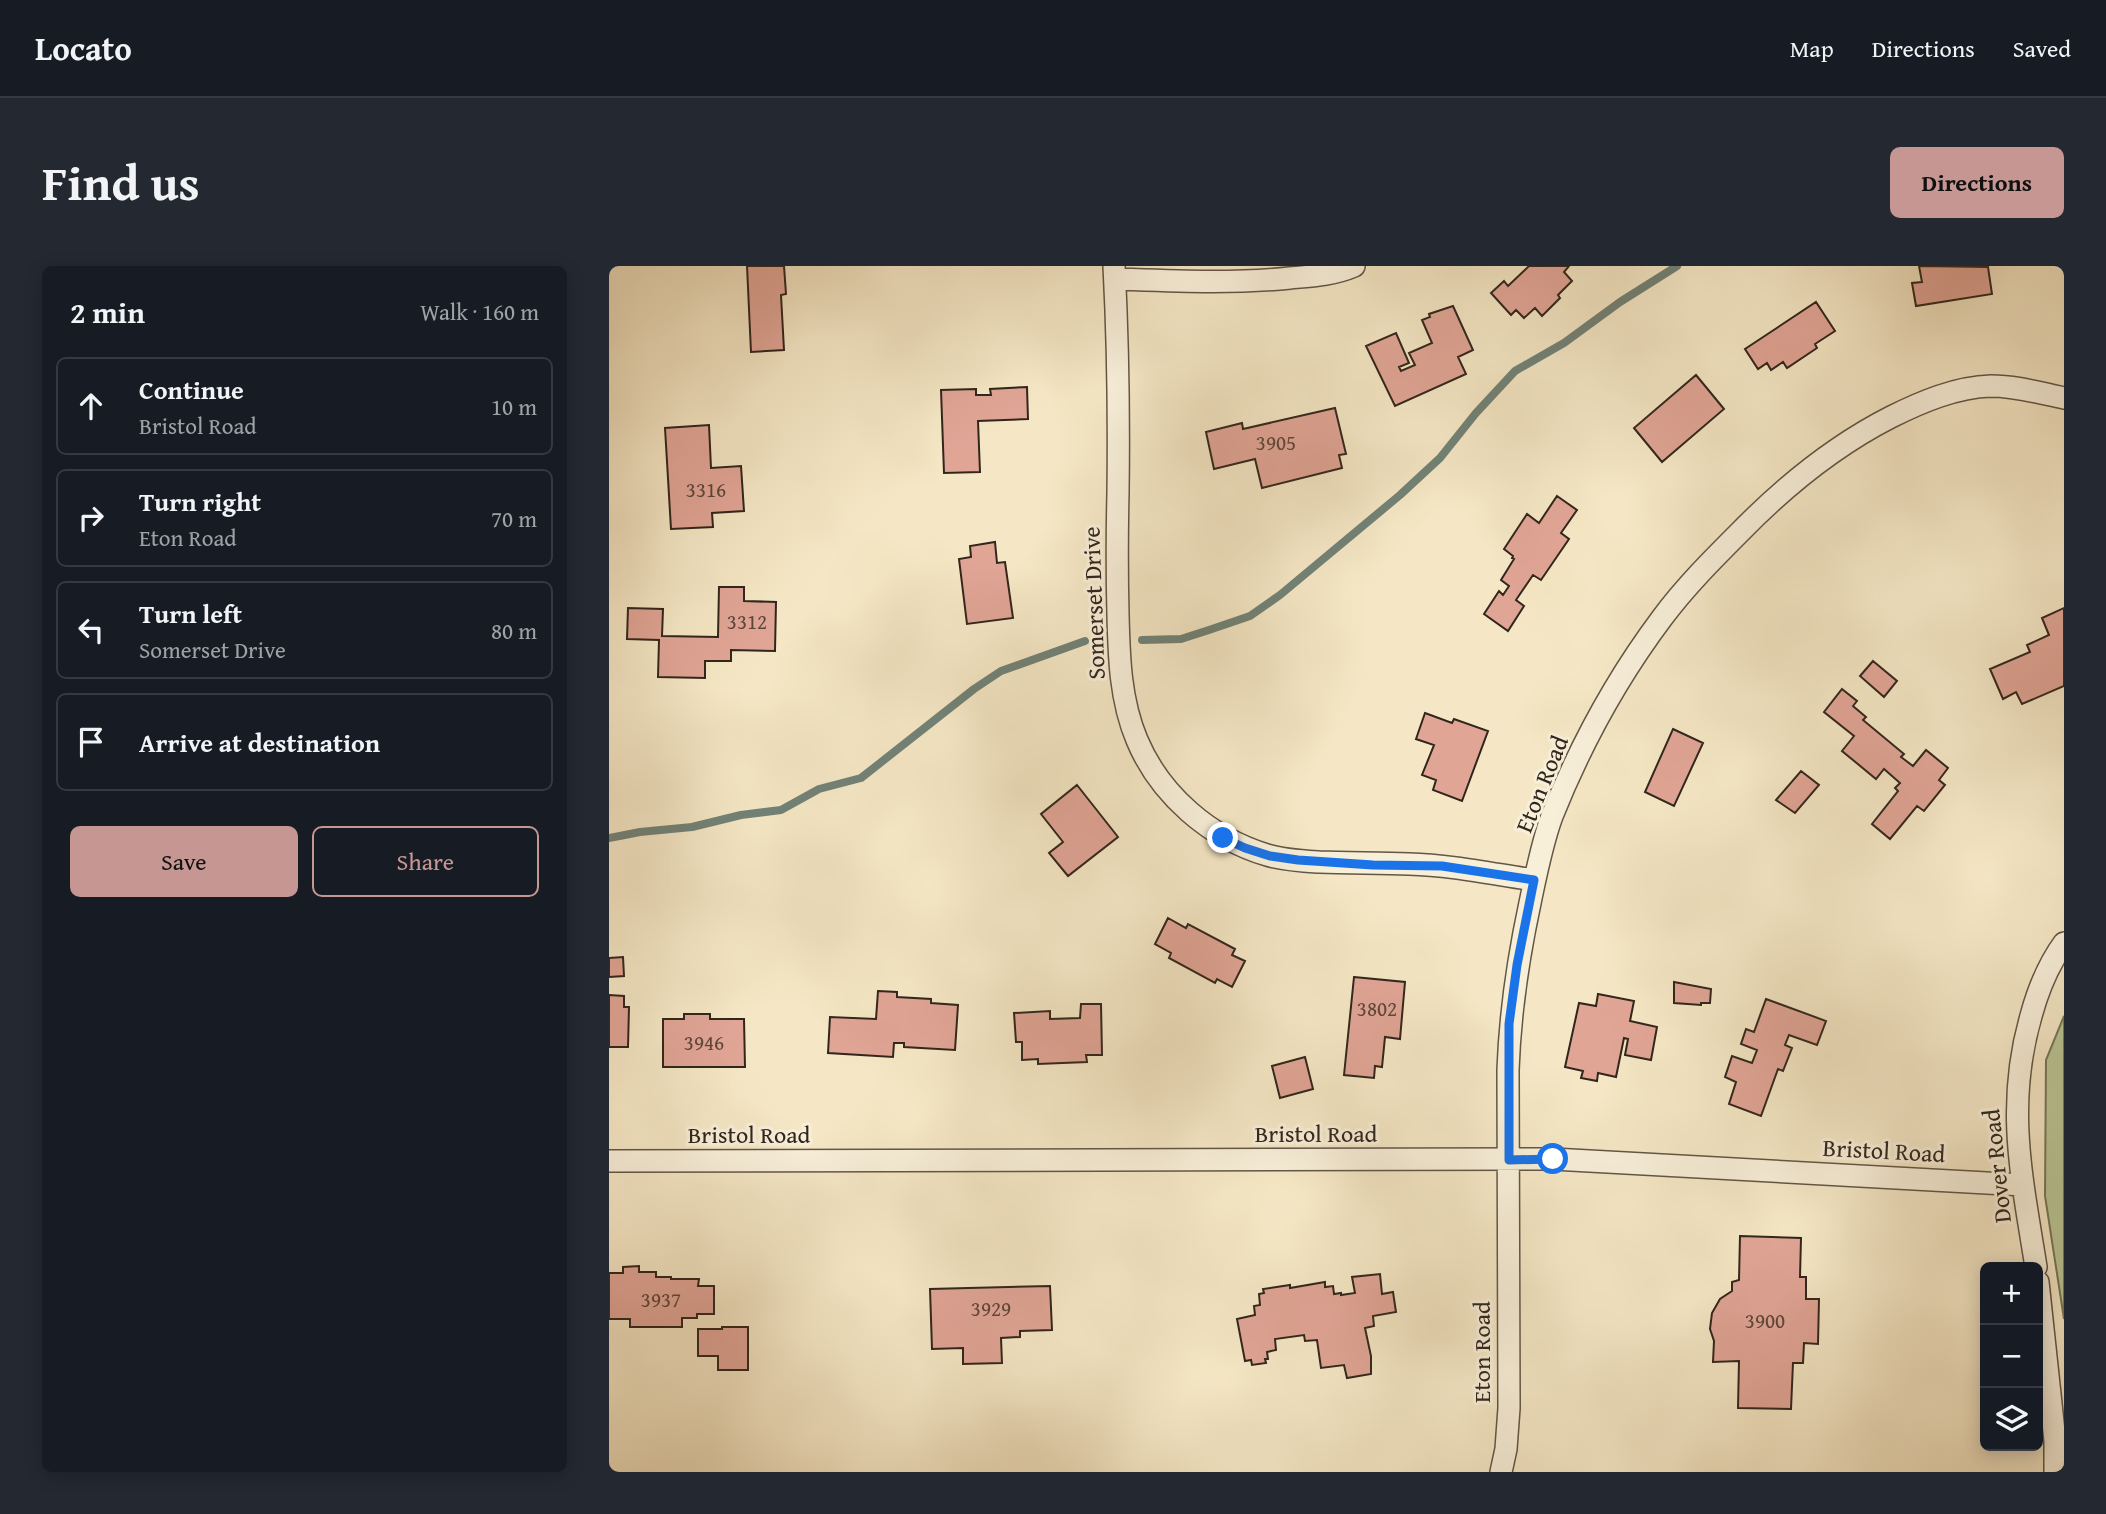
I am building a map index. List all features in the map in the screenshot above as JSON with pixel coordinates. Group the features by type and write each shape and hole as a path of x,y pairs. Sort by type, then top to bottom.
{"street":[{"path":"1115,272 1202,282 1328,275 1354,266"},
{"name":"Somerset Drive","path":"1115,272 1119,658 1125,696 1136,737 1160,782 1202,823 1223,838 1270,856 1373,865 1442,866 1534,880"},
{"name":"Eton Road","path":"1501,1472 1509,1408 1509,1024 1517,965 1534,880 1551,819 1600,715 1637,653 1664,615 1707,564 1769,504 1833,451 1873,426 1936,397 1990,386 2018,388 2064,398"},
{"name":"Dover Road","path":"2035,1262 2017,1129 2019,1066 2035,1000 2048,968 2064,943"},
{"name":"Bristol Road","path":"609,1161 1553,1159 2023,1185"},
{"path":"2043,1325 2055,1441 2055,1472"}],"green space":[{"path":"2064,1016 2064,1319 2045,1196 2046,1060"}],"building":[{"path":"747,266 784,266 786,294 781,295 784,350 751,352"},
{"path":"1529,266 1569,266 1564,272 1572,281 1542,316 1535,308 1524,318 1516,310 1511,315 1491,293 1504,281 1508,286"},
{"path":"1919,266 1988,267 1992,294 1916,306 1912,283 1922,282"},
{"path":"1816,302 1835,331 1815,344 1817,348 1787,368 1783,362 1771,370 1767,363 1758,369 1745,349"},
{"path":"1453,306 1473,350 1458,357 1466,374 1395,406 1366,346 1396,333 1409,363 1399,367 1401,371 1415,365 1409,353 1432,343 1422,320 1430,317 1429,314"},
{"path":"1696,375 1724,409 1662,462 1634,428"},
{"path":"1027,387 1028,419 978,421 980,472 944,473 941,390 976,389 976,395 991,395 990,389"},
{"path":"1335,408 1346,454 1339,455 1342,468 1262,488 1255,459 1214,469 1206,432 1242,423 1243,429"},
{"path":"709,425 711,468 741,466 744,511 712,513 713,527 671,529 665,428"},
{"path":"1557,496 1577,510 1561,533 1569,539 1541,580 1533,575 1516,600 1524,606 1508,631 1484,614 1499,591 1503,595 1509,586 1501,580 1514,559 1504,549 1527,514 1539,523"},
{"path":"995,542 997,563 1005,562 1013,618 967,624 959,559 971,557 970,546"},
{"path":"719,587 744,587 744,601 776,602 775,651 731,650 731,661 705,661 705,678 658,677 659,640 627,639 628,608 663,609 662,636 718,637"},
{"path":"2064,608 2064,686 2022,704 2016,692 2003,699 1990,669 2030,652 2027,645 2049,635 2042,618"},
{"path":"1873,661 1897,681 1884,697 1860,676"},
{"path":"1842,689 1857,701 1853,706 1866,717 1863,720 1904,754 1901,757 1913,766 1926,750 1948,768 1939,780 1945,785 1924,811 1917,806 1890,839 1872,824 1898,791 1895,788 1900,783 1884,769 1876,779 1842,751 1854,736 1824,712"},
{"path":"1425,713 1452,723 1454,719 1488,731 1462,801 1433,790 1436,780 1422,775 1434,745 1416,739"},
{"path":"1673,729 1703,743 1674,806 1645,792"},
{"path":"1801,771 1819,785 1795,813 1776,800"},
{"path":"1077,785 1118,837 1068,876 1049,853 1063,842 1041,814"},
{"path":"1168,918 1186,928 1188,924 1235,949 1232,955 1245,961 1232,987 1217,979 1215,983 1169,958 1171,953 1155,944"},
{"path":"623,957 624,976 609,977 609,958"},
{"path":"1354,977 1405,982 1400,1039 1385,1037 1382,1067 1375,1066 1374,1078 1344,1075"},
{"path":"1674,982 1711,989 1710,1003 1674,1003"},
{"path":"878,991 897,992 897,997 931,999 931,1003 958,1005 955,1050 904,1047 904,1043 894,1043 893,1057 828,1053 830,1017 876,1019"},
{"path":"1598,994 1634,1001 1630,1021 1657,1027 1651,1060 1625,1055 1628,1039 1624,1038 1616,1077 1598,1073 1597,1081 1581,1078 1583,1071 1565,1067 1579,1003 1596,1006"},
{"path":"609,995 624,996 624,1007 629,1007 628,1047 609,1047"},
{"path":"1766,999 1826,1021 1817,1045 1789,1035 1785,1045 1792,1048 1783,1071 1778,1069 1761,1116 1729,1104 1736,1082 1725,1077 1732,1056 1752,1063 1757,1050 1741,1044 1746,1029 1754,1032"},
{"path":"1081,1004 1101,1004 1102,1055 1086,1055 1087,1062 1038,1064 1038,1059 1022,1060 1022,1042 1016,1042 1014,1013 1050,1011 1050,1019 1080,1018"},
{"path":"684,1014 710,1014 710,1019 744,1019 745,1067 663,1067 663,1019 684,1019"},
{"path":"1305,1057 1313,1089 1280,1098 1272,1066"},
{"path":"1740,1236 1801,1238 1800,1277 1806,1277 1806,1299 1819,1299 1818,1344 1804,1343 1803,1363 1793,1363 1791,1409 1738,1408 1739,1361 1713,1362 1714,1341 1710,1329 1712,1313 1720,1299 1732,1291 1732,1282 1739,1280"},
{"path":"639,1266 639,1272 656,1272 656,1277 699,1279 698,1286 714,1286 714,1314 697,1314 697,1318 682,1318 682,1327 630,1327 630,1319 609,1319 609,1273 623,1273 623,1267"},
{"path":"1380,1274 1382,1294 1393,1292 1396,1312 1373,1316 1374,1326 1365,1328 1371,1356 1371,1374 1347,1378 1344,1365 1321,1368 1317,1340 1305,1341 1304,1335 1275,1339 1276,1350 1267,1352 1266,1363 1252,1365 1251,1360 1245,1361 1237,1319 1255,1315 1254,1306 1260,1305 1259,1294 1264,1293 1263,1289 1325,1282 1325,1287 1333,1286 1334,1294 1341,1295 1355,1293 1352,1277"},
{"path":"1050,1286 1052,1330 1020,1331 1020,1337 1001,1338 1002,1363 963,1364 963,1348 932,1349 930,1289"},
{"path":"748,1327 748,1370 718,1370 718,1356 698,1356 698,1329"}],"waterway":[{"path":"1142,640 1181,639 1250,616 1280,595 1400,495 1440,458 1476,413 1515,371 1564,343 1620,302 1677,266"},
{"path":"609,838 692,827 741,815 781,810 819,789 861,778 1001,671 1085,641"}],"route":[{"path":"1223,838 1270,856 1298,860 1442,866 1534,880 1517,965 1509,1024 1509,1160 1553,1159"}]}
